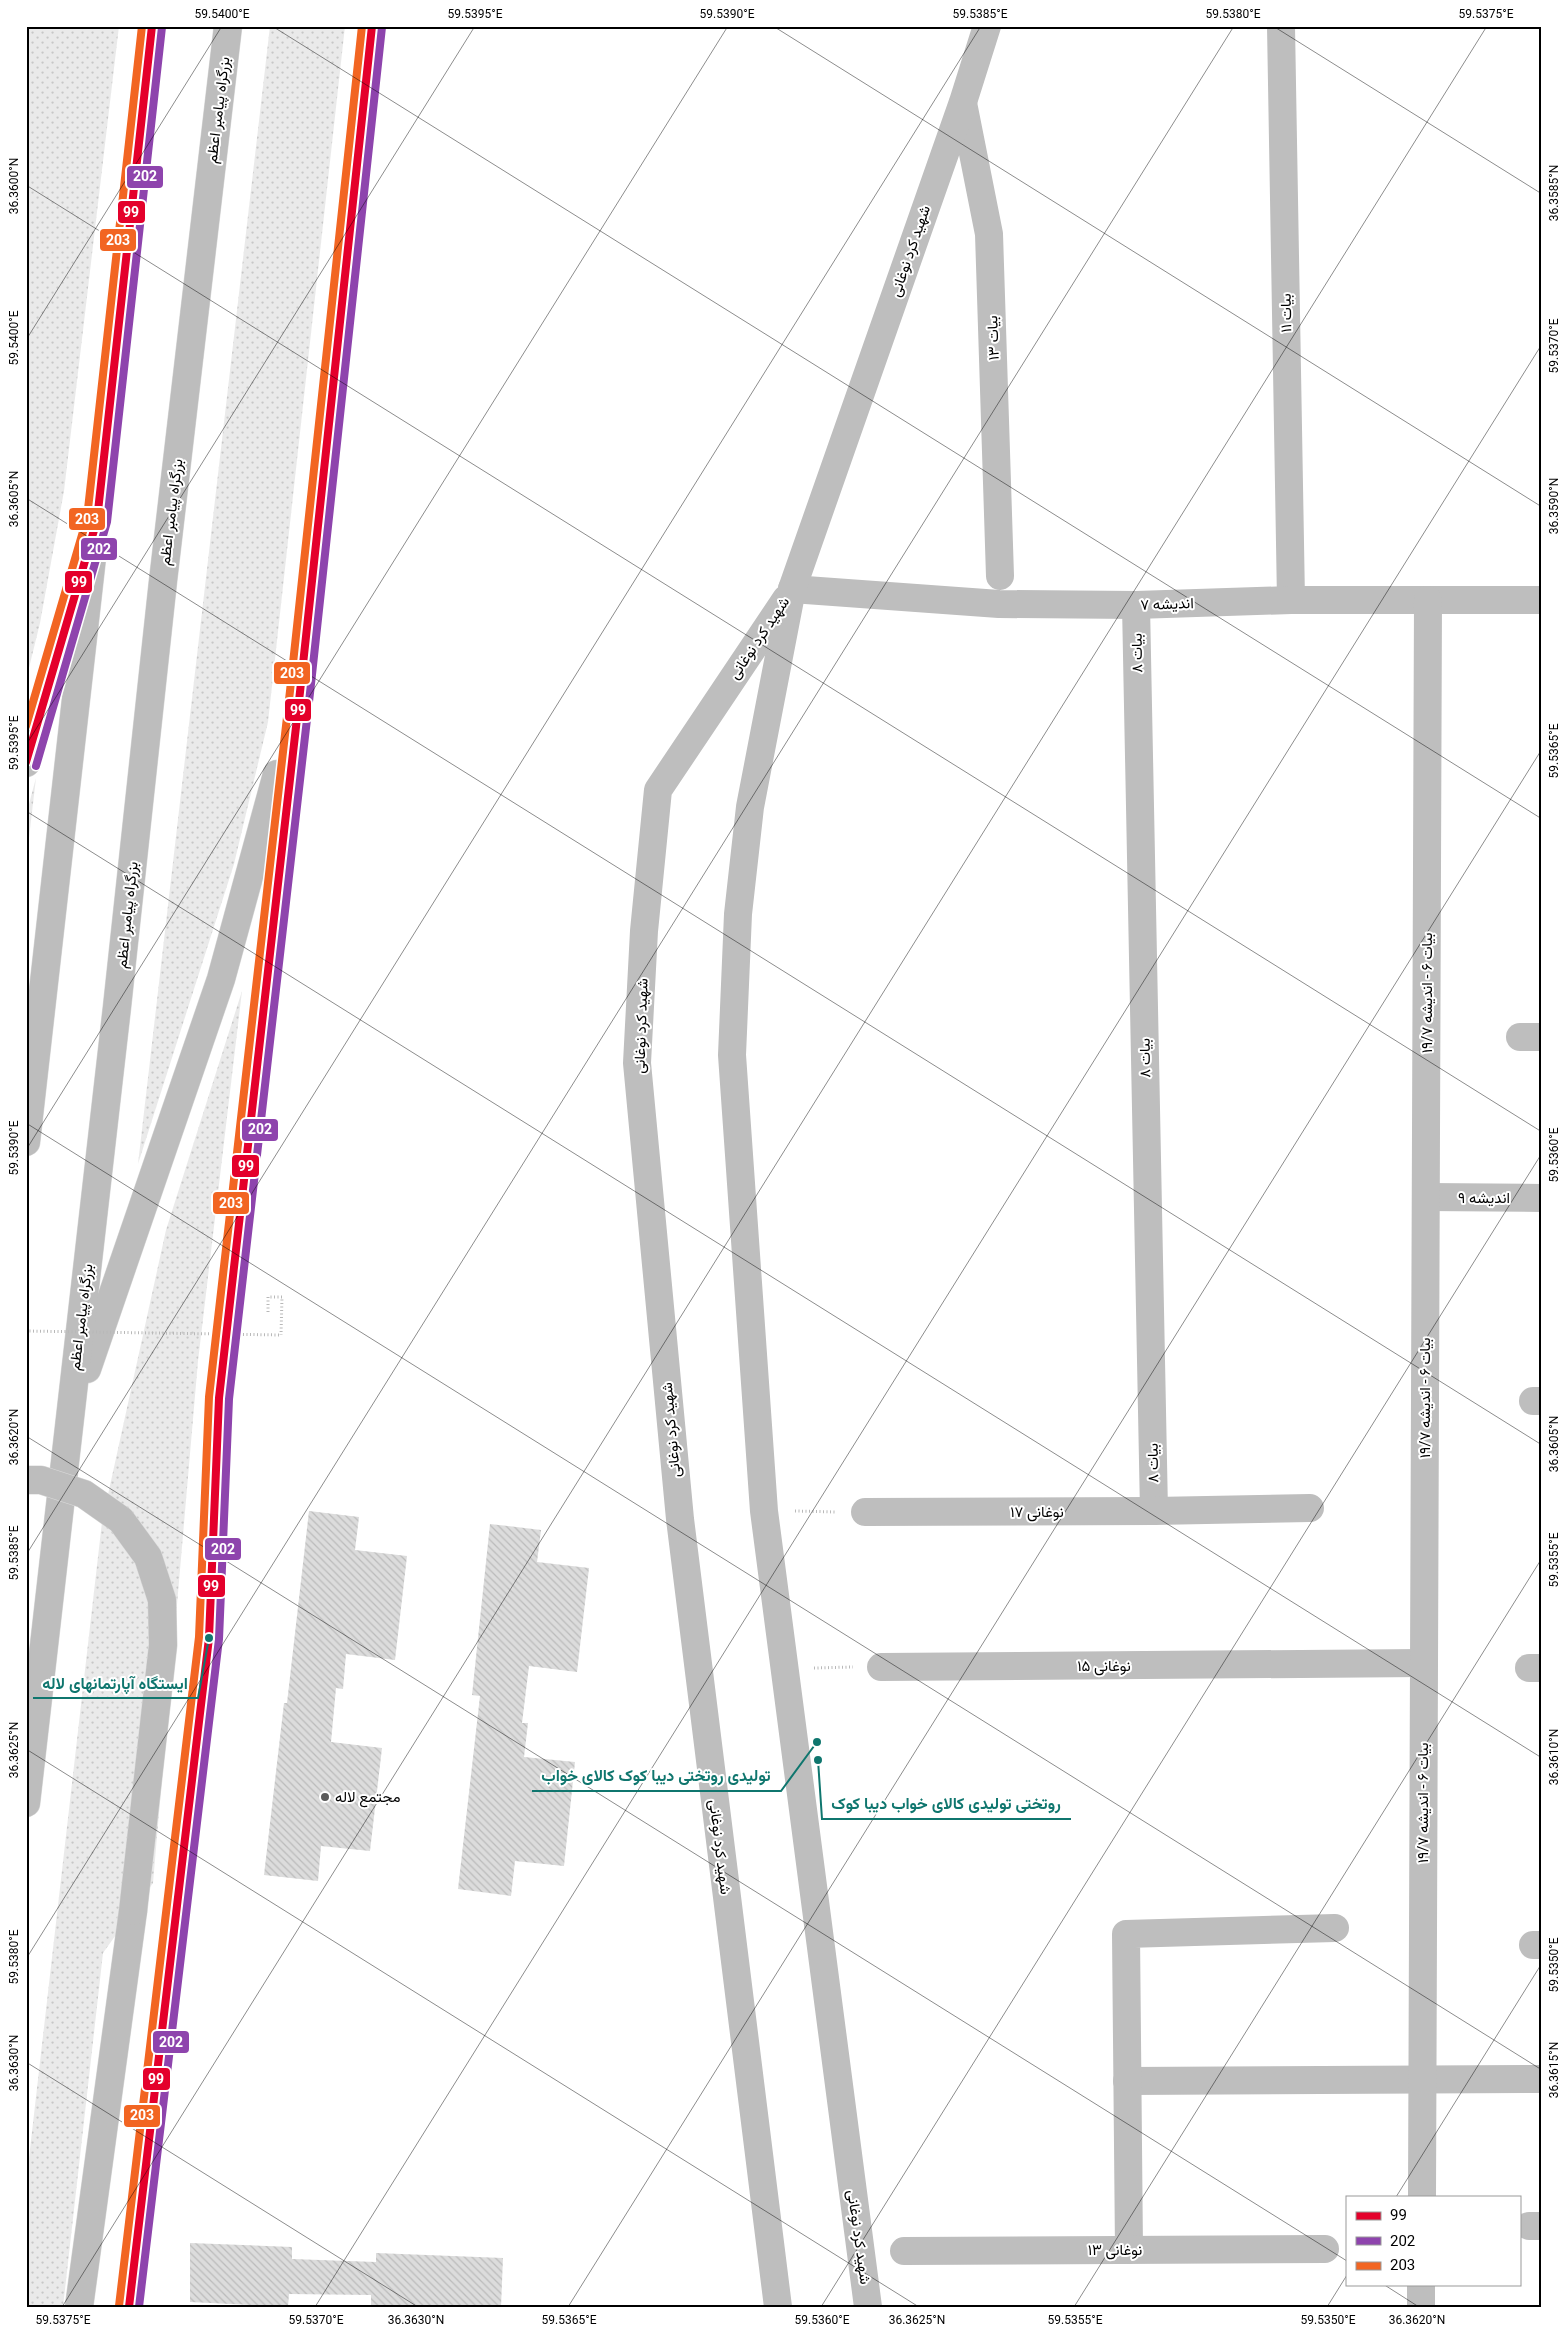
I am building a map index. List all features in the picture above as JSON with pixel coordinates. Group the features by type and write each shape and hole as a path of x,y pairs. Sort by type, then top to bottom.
{"highway":[{"path":"26,1142 152,26"},
{"name":"بزرگراه پیامبر اعظم","path":"26,1803 118,997 165,561 228,26"},
{"path":"129,2307 208,1638 219,1398 300,692 372,26"},
{"path":"26,762 97,520"},
{"path":"69,1420 221,978 300,692"},
{"path":"26,1480 41,1480 84,1494 121,1520 148,1557 162,1600 163,1645 133,1911 79,2307"}],"street":[{"name":"شهید کرد نوغانی","path":"868,2307 764,1511 732,1055 738,914 750,807 792,589 963,102 987,26"},
{"name":"بیات ۱۱","path":"1281,26 1291,600"},
{"name":"بیات ۱۳","path":"963,102 989,234 1000,576"},
{"name":"شهید کرد نوغانی","path":"778,2307 680,1519 637,1063 644,931 658,790 792,589"},
{"name":"اندیشه ۷","path":"792,589 999,604 1136,605 1291,600 1542,600"},
{"name":"بیات ۶ - اندیشه ۱۹/۷","path":"1422,2196 1428,600"},
{"name":"بیات ۸","path":"1136,605 1154,1511"},
{"name":"اندیشه ۹","path":"1426,1197 1542,1198"},
{"name":"نوغانی ۱۷","path":"865,1512 1154,1511 1310,1508"},
{"name":"نوغانی ۱۵","path":"881,1667 1424,1664"},
{"path":"1129,2250 1126,1934 1335,1928"},
{"path":"1127,2080 1542,2079"},
{"name":"نوغانی ۱۳","path":"904,2251 1326,2249"},
{"path":"1421,2307 1422,2286"}],"path":[{"path":"26,1331 281,1335 282,1297 268,1297 268,1312"},
{"path":"764,1511 865,1512"},
{"path":"783,1668 881,1667"}],"shaded area":[{"path":"26,26 119,26 64,491 40,623 26,680"},
{"path":"270,26 345,26 268,722 234,864 138,1164"},
{"path":"36,778 26,863 26,815"},
{"path":"242,991 198,1361 153,1883 103,1953 63,2307 26,2307 26,2184 102,1522 166,1230"}],"building":[{"path":"309,1511 359,1517 355,1550 407,1556 395,1660 346,1654 343,1689 336,1688 331,1742 382,1748 370,1851 321,1846 318,1881 264,1875 284,1703 287,1703"},
{"path":"490,1524 541,1530 537,1562 589,1568 577,1672 529,1666 522,1723 528,1723 524,1757 575,1762 564,1866 515,1861 511,1896 458,1889 480,1696 472,1695"},
{"path":"190,2243 292,2247 292,2259 376,2262 376,2253 503,2258 501,2307 371,2305 371,2295 289,2294 288,2307 190,2302"}],"transit line":[{"name":"203","path":"26,726 87,518 142,26"},
{"name":"99","path":"26,762 97,520 152,26"},
{"name":"203","path":"119,2306 199,1637 209,1397 290,691 362,26"},
{"name":"99","path":"129,2307 209,1638 219,1398 300,692 372,26"},
{"name":"202","path":"36,766 107,522 162,27"},
{"name":"202","path":"139,2307 219,1639 229,1399 310,693 382,27"}],"place":[{"name":"ایستگاه آپارتمانهای لاله","path":"209,1638"},
{"name":"تولیدی روتختی دیبا کوک کالای خواب","path":"817,1742"},
{"name":"روتختی تولیدی کالای خواب دیبا کوک","path":"818,1760"},
{"name":"مجتمع لاله","path":"325,1797"}]}
